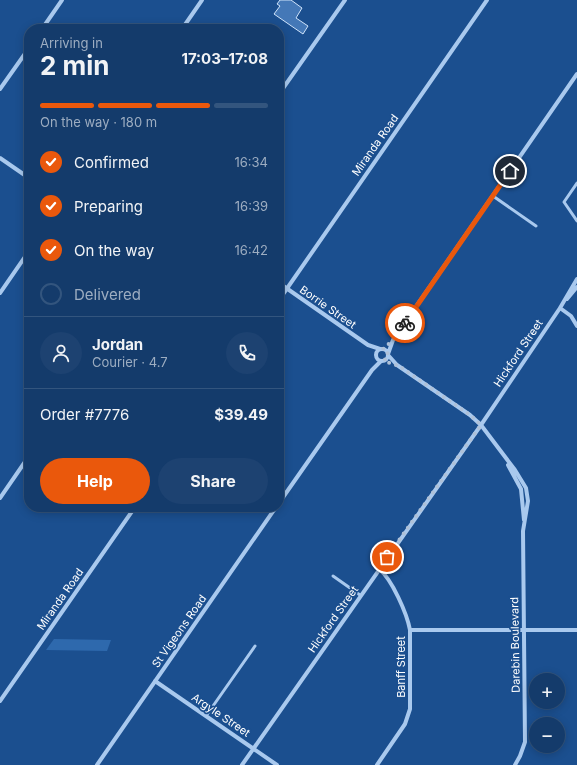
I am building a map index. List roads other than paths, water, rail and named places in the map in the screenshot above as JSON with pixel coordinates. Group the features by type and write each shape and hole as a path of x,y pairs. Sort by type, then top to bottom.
{"street":[{"path":"45,24 62,0"},
{"path":"185,24 202,0"},
{"path":"284,87 345,0"},
{"name":"Miranda Road","path":"284,293 487,0"},
{"path":"0,89 24,55"},
{"path":"284,496 372,370 383,361 388,354 393,340 577,74"},
{"path":"0,158 24,175"},
{"path":"0,293 24,259"},
{"name":"Hickford Street","path":"242,765 360,595 481,425 561,307 577,279"},
{"name":"Borrie Street","path":"284,287 368,345 382,349"},
{"name":"Hickford Street","path":"561,307 577,287"},
{"path":"561,307 571,316 577,326"},
{"path":"372,370 376,356 393,340"},
{"name":"Borrie Street","path":"368,345 376,356 383,361"},
{"path":"382,349 397,365 470,415 481,425"},
{"path":"383,361 397,365"},
{"name":"Darebin Boulevard","path":"481,425 506,460 521,489 524,523 523,630 525,742 515,765"},
{"path":"0,498 24,463"},
{"name":"Miranda Road","path":"0,701 132,512"},
{"name":"St Vigeons Road","path":"97,765 273,512"},
{"name":"Banff Street","path":"377,765 405,724 410,709 410,630 408,620 386,574 379,570"},
{"path":"410,630 577,630"},
{"name":"Argyle Street","path":"155,681 277,765"}],"lane":[{"path":"577,183 564,202 577,221"},
{"path":"493,196 536,226"},
{"path":"333,576 360,595"},
{"path":"206,716 255,646"}]}
